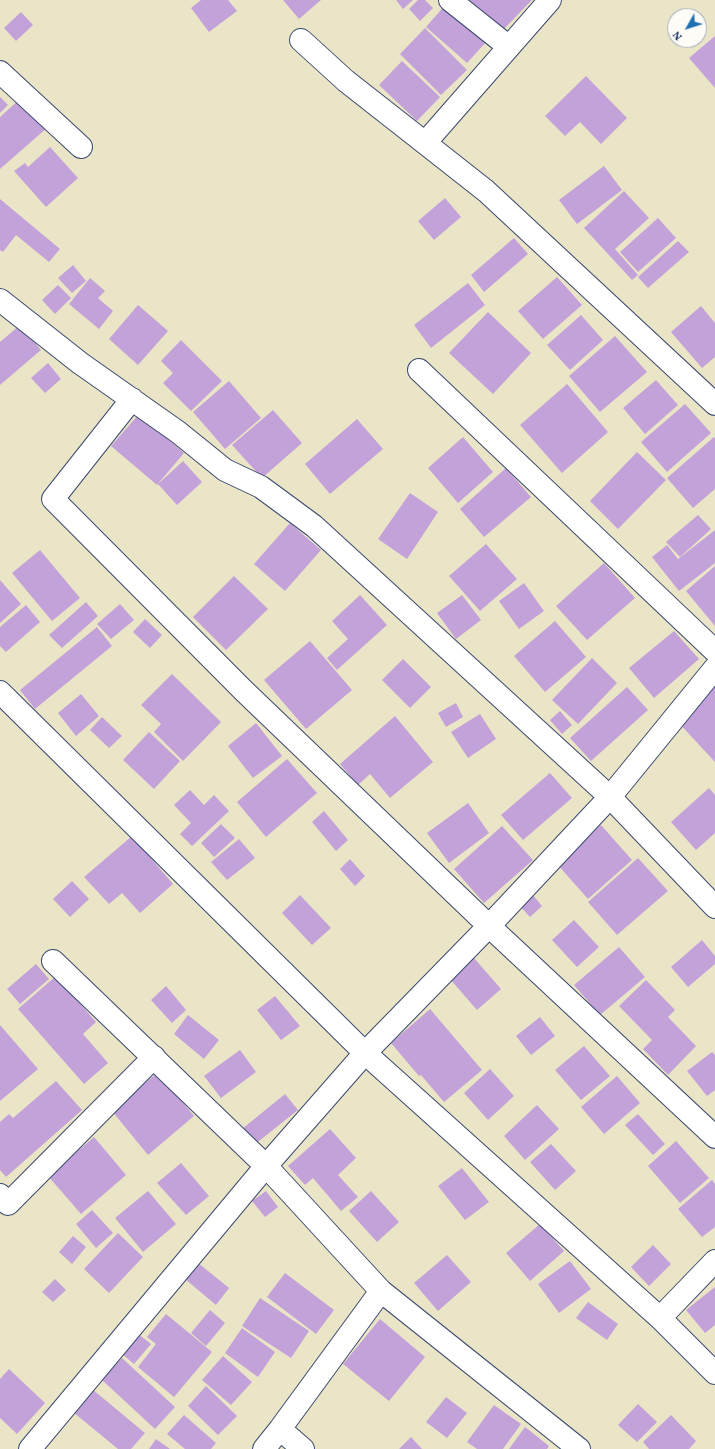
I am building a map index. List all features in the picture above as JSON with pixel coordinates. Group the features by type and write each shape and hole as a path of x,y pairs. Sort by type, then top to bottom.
{"street":[{"path":"450,0 509,47"},
{"path":"425,143 550,0"},
{"path":"301,40 346,81 486,190 715,404"},
{"path":"0,72 81,147"},
{"path":"0,300 80,363 178,432 225,470 261,487 314,526 610,797 715,907"},
{"path":"419,370 715,651"},
{"path":"132,399 53,499 244,691 488,926 715,1137"},
{"path":"30,1449 266,1166 365,1053 610,797 715,668"},
{"path":"0,692 365,1053 660,1318 715,1372"},
{"path":"53,961 266,1166 381,1291 579,1449"},
{"path":"0,1195 8,1204 154,1058"},
{"path":"660,1318 715,1261"},
{"path":"264,1449 381,1291"},
{"path":"280,1429 303,1449"}],"building":[{"path":"201,0 228,0 237,11 209,32 191,8"},
{"path":"283,0 321,0 299,19"},
{"path":"396,0 413,0 403,9"},
{"path":"418,0 425,0 433,8 420,21 409,9"},
{"path":"469,0 532,0 501,32"},
{"path":"446,4 487,41 467,63 426,27"},
{"path":"21,12 33,25 16,41 4,28"},
{"path":"425,28 467,70 441,95 400,54"},
{"path":"715,36 715,88 689,58 701,48 707,48 707,43"},
{"path":"402,61 440,97 417,121 379,85"},
{"path":"586,76 627,118 601,144 580,122 565,136 545,116"},
{"path":"0,97 8,105 0,113"},
{"path":"22,97 48,127 0,169 0,117"},
{"path":"50,147 78,178 46,207 14,171 25,163 28,167"},
{"path":"604,166 622,190 577,224 559,200"},
{"path":"624,191 649,218 615,249 638,275 632,280 584,228"},
{"path":"445,198 461,217 434,240 418,221"},
{"path":"0,199 60,249 49,262 16,235 3,252 0,250"},
{"path":"658,218 676,238 638,272 620,252"},
{"path":"514,238 528,254 484,292 471,275"},
{"path":"678,241 689,252 648,288 638,277"},
{"path":"73,265 86,281 72,293 58,278"},
{"path":"557,277 582,305 543,339 518,311"},
{"path":"90,278 105,291 98,298 113,311 99,329 69,304"},
{"path":"468,283 485,305 431,348 414,325"},
{"path":"58,285 71,298 55,314 42,300"},
{"path":"138,305 168,331 138,365 109,339"},
{"path":"701,306 715,323 715,357 702,368 671,332"},
{"path":"488,312 531,353 493,394 449,353"},
{"path":"581,315 603,340 570,370 547,345"},
{"path":"20,325 41,350 0,385 0,342"},
{"path":"615,336 647,372 600,412 569,376"},
{"path":"181,340 222,381 191,411 163,383 173,373 161,361"},
{"path":"48,363 61,379 45,393 31,378"},
{"path":"656,380 678,405 645,434 623,408"},
{"path":"229,381 261,418 225,449 193,412"},
{"path":"567,384 608,432 562,473 520,425"},
{"path":"685,404 711,433 667,472 641,442"},
{"path":"273,410 302,443 262,478 232,445"},
{"path":"139,414 184,453 157,485 111,446"},
{"path":"357,419 383,449 330,494 305,464"},
{"path":"463,437 493,472 458,503 428,468"},
{"path":"714,437 715,489 693,508 667,478"},
{"path":"637,452 666,480 618,529 590,501"},
{"path":"183,461 202,482 177,505 158,484"},
{"path":"506,468 531,497 484,537 460,509"},
{"path":"410,493 438,512 407,559 378,539"},
{"path":"698,515 711,529 680,557 666,542"},
{"path":"290,523 321,550 285,591 254,564"},
{"path":"715,530 715,563 679,591 652,557 667,545 678,559"},
{"path":"486,544 517,579 480,611 449,576"},
{"path":"40,550 80,598 52,621 12,573"},
{"path":"604,563 635,598 587,640 556,606"},
{"path":"715,566 715,626 686,591"},
{"path":"234,576 268,609 226,650 193,617"},
{"path":"0,580 21,604 0,623"},
{"path":"524,583 544,611 519,629 499,601"},
{"path":"360,595 387,625 337,670 327,658 348,639 332,621"},
{"path":"462,595 481,620 456,639 437,613"},
{"path":"86,602 98,616 62,648 49,635"},
{"path":"120,604 134,620 111,639 97,624"},
{"path":"26,605 40,622 6,652 0,646 0,627"},
{"path":"145,619 162,635 150,648 133,632"},
{"path":"555,621 586,657 545,692 514,656"},
{"path":"97,627 112,646 35,709 20,690"},
{"path":"674,631 699,659 654,698 629,668"},
{"path":"310,641 352,690 306,729 264,680"},
{"path":"592,658 617,683 578,724 552,700"},
{"path":"403,659 431,687 410,708 382,680"},
{"path":"172,674 221,722 183,761 154,732 161,724 141,705"},
{"path":"715,686 715,762 677,721"},
{"path":"627,687 648,710 591,761 570,738"},
{"path":"81,694 99,716 76,736 58,713"},
{"path":"456,703 463,717 446,727 438,713"},
{"path":"560,711 572,725 562,734 550,720"},
{"path":"480,714 496,739 468,758 451,732"},
{"path":"395,716 433,762 390,798 370,774 358,785 340,764"},
{"path":"102,717 122,736 109,748 90,730"},
{"path":"256,723 282,756 253,778 228,746"},
{"path":"149,732 180,761 154,789 123,760"},
{"path":"287,759 317,793 266,837 237,802"},
{"path":"550,773 572,798 523,840 501,815"},
{"path":"709,788 715,795 715,833 696,850 671,822"},
{"path":"190,790 204,805 214,795 229,811 192,846 180,834 191,823 174,805"},
{"path":"468,803 489,833 449,863 427,833"},
{"path":"324,811 348,840 336,851 312,822"},
{"path":"221,824 235,838 214,857 201,843"},
{"path":"601,825 632,860 588,899 557,864"},
{"path":"502,826 533,860 484,903 454,869"},
{"path":"132,836 173,884 140,913 122,893 109,904 84,877"},
{"path":"239,839 255,858 227,880 211,862"},
{"path":"638,858 668,891 617,935 588,902"},
{"path":"350,859 365,876 355,886 340,869"},
{"path":"72,881 89,899 70,917 53,899"},
{"path":"532,894 542,906 530,917 519,905"},
{"path":"300,895 331,928 312,945 282,913"},
{"path":"574,920 599,947 577,967 552,940"},
{"path":"702,940 715,956 715,964 688,987 671,967"},
{"path":"619,947 645,977 600,1015 574,985"},
{"path":"474,958 501,989 477,1010 450,979"},
{"path":"36,964 49,979 20,1004 7,989"},
{"path":"56,976 96,1022 83,1034 108,1063 84,1084 18,1009"},
{"path":"646,980 675,1010 668,1017 696,1046 668,1075 643,1049 652,1040 619,1006"},
{"path":"166,986 186,1010 172,1023 151,1000"},
{"path":"275,996 300,1026 281,1040 257,1010"},
{"path":"430,1009 482,1070 444,1102 421,1075 419,1076 391,1043"},
{"path":"188,1015 219,1040 204,1059 174,1034"},
{"path":"540,1017 555,1036 531,1055 516,1036"},
{"path":"0,1025 38,1069 0,1101"},
{"path":"584,1046 610,1076 581,1100 555,1070"},
{"path":"240,1050 256,1072 221,1098 204,1076"},
{"path":"712,1052 715,1055 715,1090 707,1096 687,1071"},
{"path":"490,1069 514,1096 488,1120 464,1093"},
{"path":"158,1072 194,1116 148,1155 112,1111"},
{"path":"617,1076 640,1103 604,1134 581,1107"},
{"path":"56,1081 82,1110 6,1177 0,1170 0,1122 9,1114 13,1118"},
{"path":"285,1094 298,1110 254,1145 242,1129"},
{"path":"537,1105 559,1129 525,1160 504,1136"},
{"path":"638,1114 665,1144 653,1155 625,1125"},
{"path":"330,1129 356,1158 338,1175 358,1197 341,1211 313,1178 305,1185 288,1166"},
{"path":"94,1137 126,1175 81,1214 48,1176"},
{"path":"676,1141 709,1178 680,1203 648,1166"},
{"path":"551,1144 576,1171 555,1190 530,1162"},
{"path":"181,1163 209,1196 186,1215 157,1183"},
{"path":"462,1168 489,1202 465,1220 438,1186"},
{"path":"712,1180 715,1184 715,1227 702,1237 678,1209"},
{"path":"148,1191 176,1224 143,1252 115,1218"},
{"path":"266,1191 278,1207 265,1217 252,1201"},
{"path":"371,1191 399,1222 377,1242 349,1211"},
{"path":"92,1210 113,1233 96,1248 76,1224"},
{"path":"540,1224 564,1251 530,1281 506,1253"},
{"path":"118,1233 143,1257 109,1293 84,1269"},
{"path":"73,1236 86,1247 72,1264 59,1252"},
{"path":"653,1245 671,1264 649,1286 631,1267"},
{"path":"447,1255 471,1282 438,1311 414,1283"},
{"path":"192,1258 229,1288 216,1305 179,1274"},
{"path":"570,1261 591,1289 559,1313 538,1284"},
{"path":"285,1273 334,1310 316,1334 267,1297"},
{"path":"55,1279 66,1290 53,1302 42,1292"},
{"path":"715,1287 715,1325 705,1333 686,1310"},
{"path":"260,1298 309,1331 291,1358 242,1326"},
{"path":"588,1302 618,1324 607,1340 576,1318"},
{"path":"210,1310 225,1323 206,1346 191,1333"},
{"path":"166,1314 212,1352 174,1397 138,1367 156,1344 147,1337"},
{"path":"380,1319 425,1357 389,1401 343,1364"},
{"path":"242,1328 275,1352 258,1377 225,1353"},
{"path":"132,1329 151,1344 134,1364 116,1349"},
{"path":"223,1356 252,1382 231,1405 202,1380"},
{"path":"122,1358 175,1407 155,1429 102,1380"},
{"path":"9,1369 45,1403 17,1434 0,1418 0,1379"},
{"path":"206,1386 237,1416 218,1435 188,1406"},
{"path":"92,1389 145,1433 131,1449 118,1449 73,1412"},
{"path":"446,1397 467,1413 447,1438 426,1422"},
{"path":"638,1404 657,1422 637,1442 618,1425"},
{"path":"494,1405 521,1424 503,1449 477,1449 467,1442"},
{"path":"184,1415 216,1443 211,1449 185,1449 167,1434"},
{"path":"671,1415 696,1441 689,1449 649,1449 643,1442"},
{"path":"525,1427 549,1446 547,1449 509,1449"},
{"path":"411,1437 422,1449 399,1449"},
{"path":"156,1439 170,1449 149,1449"}]}
